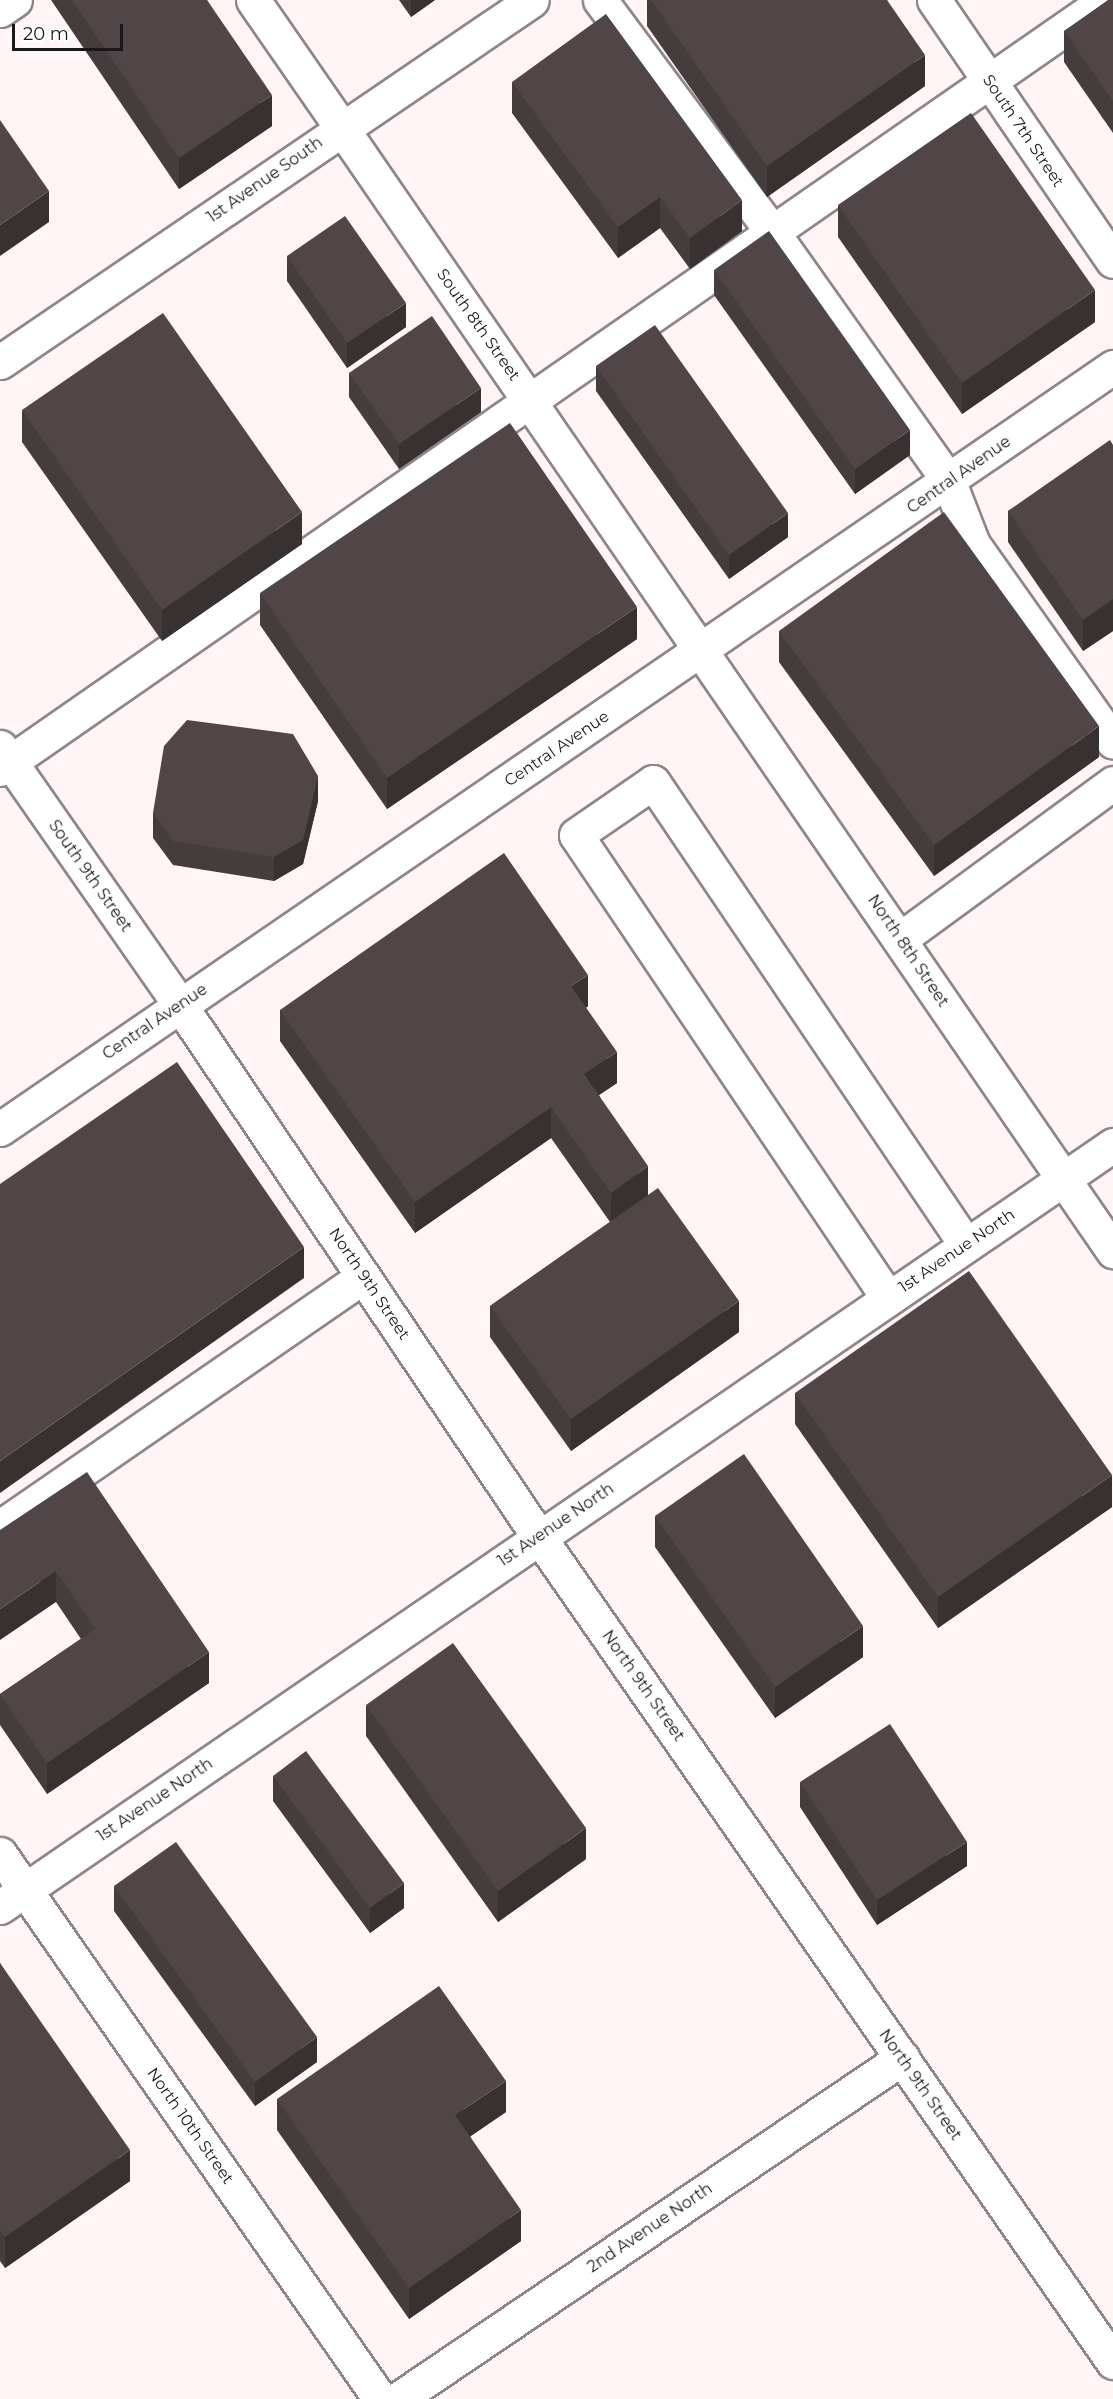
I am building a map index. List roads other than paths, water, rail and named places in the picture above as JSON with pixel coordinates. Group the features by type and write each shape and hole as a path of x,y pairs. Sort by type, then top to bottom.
{"main road":[{"path":"0,10 15,0"},
{"name":"South 8th Street","path":"253,0 703,650"},
{"name":"1st Avenue South","path":"0,362 341,127 532,0"},
{"path":"600,0 773,233 949,482 973,544 1113,742"},
{"name":"South 7th Street","path":"934,0 1113,261"},
{"path":"3,759 773,233 1106,0"},
{"name":"Central Avenue","path":"0,1129 949,482 1113,367"},
{"name":"North 8th Street","path":"703,650 1113,1251"},
{"name":"South 9th Street","path":"3,759 180,1005"},
{"path":"888,1298 576,835 653,782 966,1245"},
{"path":"900,939 1113,783"},
{"name":"North 9th Street","path":"180,1005 539,1537 1110,2352"},
{"name":"1st Avenue North","path":"12,1898 1113,1145"},
{"path":"0,1527 363,1276"},
{"name":"North 10th Street","path":"0,1854 12,1898 380,2399"},
{"name":"2nd Avenue North","path":"398,2399 902,2058"}]}
